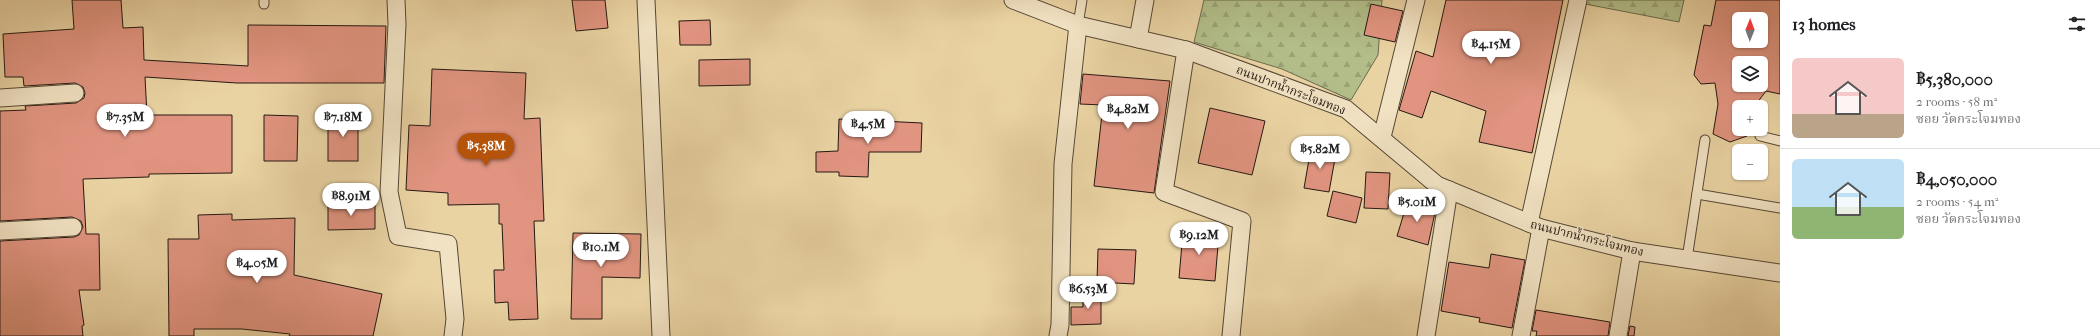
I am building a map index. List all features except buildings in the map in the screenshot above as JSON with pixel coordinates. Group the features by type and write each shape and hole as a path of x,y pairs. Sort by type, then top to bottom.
{"street":[{"path":"396,0 397,24 389,192 398,236 448,244 455,319 454,336"},
{"path":"646,0 661,336"},
{"name":"ถนนปากน้ำกระโจมทอง","path":"1013,0 1078,25 1186,50 1346,109 1382,137 1437,185 1535,226 1632,251 1780,273"},
{"path":"1138,39 1145,0"},
{"path":"1382,137 1416,0"},
{"path":"1521,336 1535,226 1578,0"},
{"path":"1058,336 1060,325 1063,164 1078,25"},
{"path":"1186,50 1164,192 1242,221 1230,336"},
{"path":"0,98 75,93"},
{"path":"1426,336 1448,190"},
{"path":"0,231 73,227"},
{"path":"1618,336 1632,251"}],"lane":[{"path":"1078,25 1082,0"},
{"path":"1760,136 1780,141"},
{"path":"1686,259 1705,140"},
{"path":"1697,194 1780,208"}],"green space":[{"path":"1204,0 1382,0 1378,55 1351,100 1282,69 1194,42"},
{"path":"1586,0 1684,0 1679,22 1585,4"}]}
